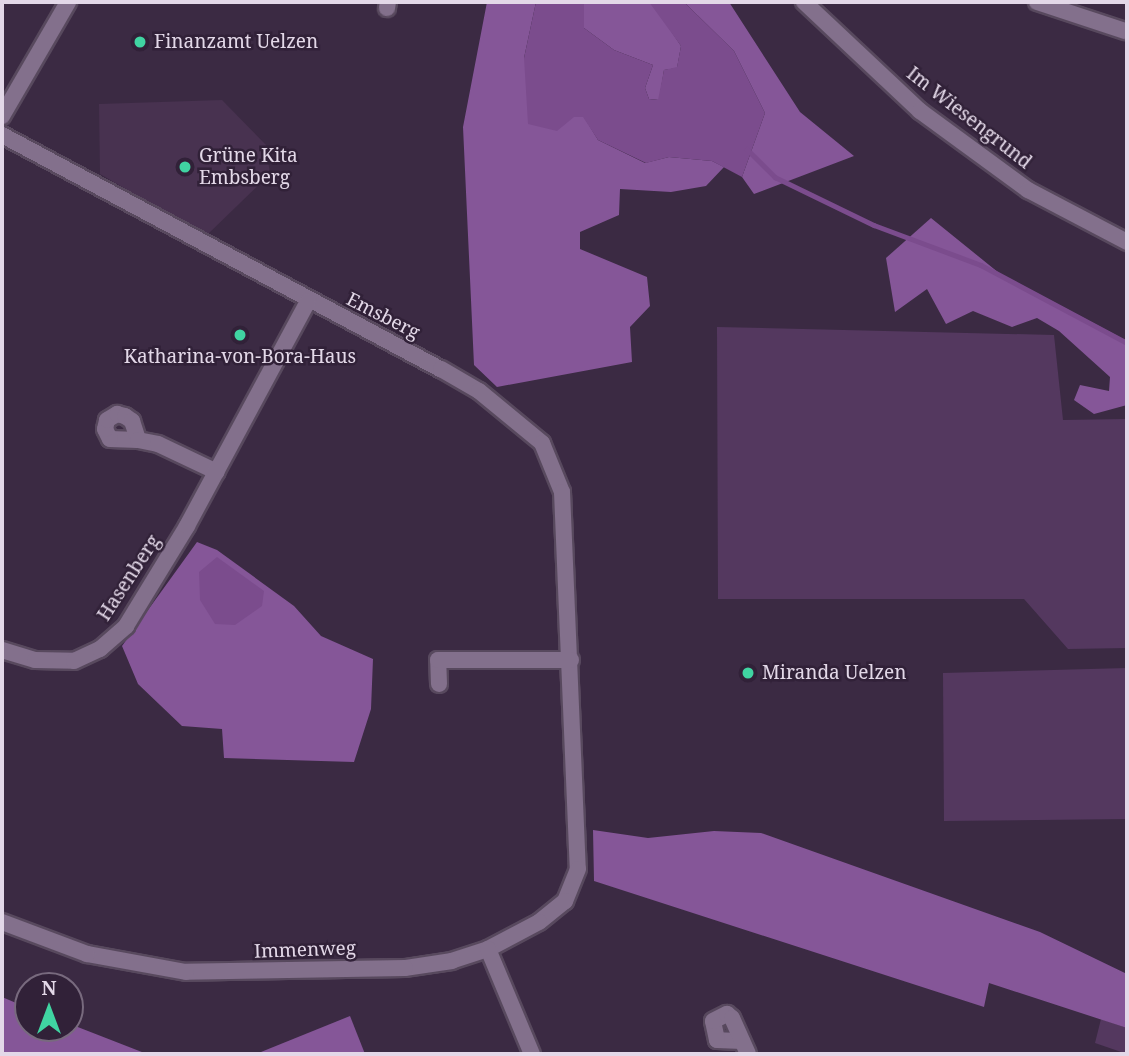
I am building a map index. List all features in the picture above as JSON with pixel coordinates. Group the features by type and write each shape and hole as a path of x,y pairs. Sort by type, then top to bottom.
{"street":[{"path":"2,116 68,2"},
{"name":"Im Wiesengrund","path":"804,2 920,111 1028,190 1127,242"},
{"path":"1037,2 1125,31"},
{"name":"Emsberg","path":"2,135 479,391 542,443 562,492 578,869"},
{"name":"Hasenberg","path":"2,650 57,663 88,656 112,641 141,605 218,472 308,301"},
{"path":"138,440 158,444 218,472"},
{"path":"439,684 438,660 571,660"},
{"name":"Immenweg","path":"2,922 87,954 186,972 405,968 452,961 488,949 539,922 565,901 578,869"},
{"path":"488,949 532,1054"}],"shaded area":[{"path":"487,2 536,2 524,58 574,117 584,117 598,140 645,163 669,157 712,161 724,167 706,186 671,192 620,189 619,215 580,232 580,249 647,277 650,306 630,327 632,362 497,387 474,365 463,127"},
{"path":"536,2 584,2 584,28 614,50 653,65 645,88 649,99 658,100 664,70 677,67 681,46 649,2 684,2 734,51 765,113 742,177 712,161 669,157 646,163 598,140 583,117 574,117 557,131 528,124 524,58"},
{"path":"584,2 653,4 681,46 677,68 664,70 659,100 649,99 645,88 653,65 614,50 584,28"},
{"path":"684,2 729,2 800,112 854,156 754,194 742,177 765,113 734,51"},
{"name":"Grüne Kita Embsberg","path":"222,100 266,145 270,174 206,236 100,174 99,104"},
{"path":"931,218 999,273 1127,341 1127,405 1094,414 1074,400 1080,385 1109,391 1110,377 1059,331 1037,318 1012,327 973,311 946,324 927,289 895,312 886,258"},
{"path":"717,327 1054,335 1063,420 1127,419 1127,648 1068,649 1024,599 718,599"},
{"path":"197,542 217,550 294,606 321,636 373,659 371,709 354,762 224,758 222,729 182,726 138,684 122,646"},
{"path":"217,557 264,591 262,606 235,625 215,624 200,600 199,572"},
{"path":"1127,668 1127,819 944,821 943,673"},
{"path":"593,830 648,838 714,831 761,833 1040,932 1127,974 1127,1028 989,983 984,1007 594,881"},
{"path":"2,997 14,1002 14,1042 84,1042 84,1029 147,1054 2,1054"},
{"path":"350,1016 365,1054 256,1054"},
{"path":"1101,1019 1127,1028 1127,1054 1095,1043"}],"waterway":[{"path":"747,149 775,177 874,225 981,265 1127,343"}],"place":[{"name":"Finanzamt Uelzen","path":"140,42"},
{"name":"Grüne Kita Embsberg","path":"185,167"},
{"name":"Katharina-von-Bora-Haus","path":"240,335"},
{"name":"Miranda Uelzen","path":"748,673"}]}
